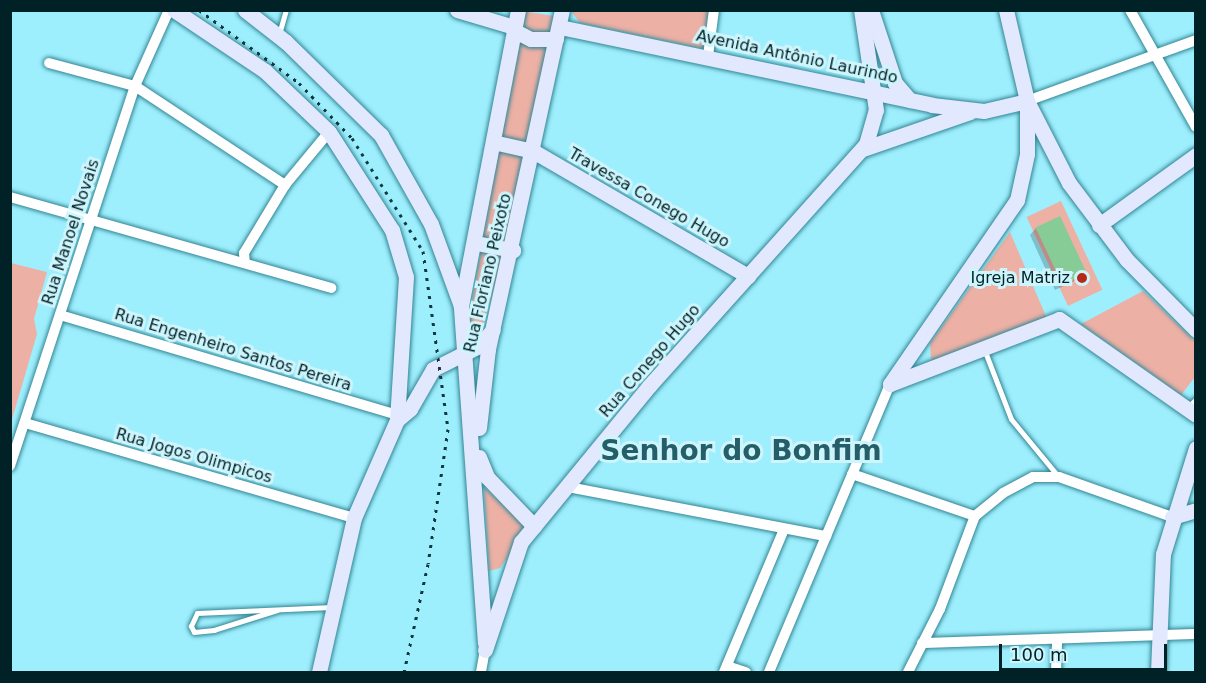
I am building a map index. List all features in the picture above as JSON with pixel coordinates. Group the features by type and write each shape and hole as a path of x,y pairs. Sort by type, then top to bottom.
{"street":[{"name":"Rua Manoel Novais","path":"10,466 88,223 135,86 169,10"},
{"path":"174,10 265,71 329,132 368,187 399,247 407,295 397,417 354,518 320,672"},
{"path":"245,10 278,35 381,135 431,224 461,306"},
{"path":"457,10 513,29"},
{"path":"512,10 518,11"},
{"path":"708,56 714,10"},
{"path":"861,10 874,120 863,149"},
{"path":"871,10 895,83 910,100"},
{"path":"772,672 890,384 1017,200 1027,154 1027,100 1006,10"},
{"path":"1130,10 1152,58 1196,128"},
{"name":"Rua Floriano Peixoto","path":"485,650 461,306 476,243 518,11"},
{"name":"Rua Floriano Peixoto","path":"534,526 480,463 482,389 513,250 558,21"},
{"name":"Avenida Antônio Laurindo","path":"513,29 540,41 558,21 910,100 977,110 1027,100"},
{"path":"1027,100 1152,58 1196,40"},
{"path":"48,63 135,86 285,185"},
{"path":"1027,100 1069,183 1098,225 1196,330"},
{"path":"863,149 977,110"},
{"path":"245,263 244,253 285,185 329,132"},
{"name":"Travessa Conego Hugo","path":"493,142 533,151 748,276"},
{"name":"Rua Conego Hugo","path":"485,650 514,555 534,526 748,276 863,149"},
{"path":"1098,225 1196,154"},
{"path":"10,197 88,223 245,263 331,288"},
{"path":"476,243 513,250"},
{"name":"Rua Engenheiro Santos Pereira","path":"60,315 397,417"},
{"path":"890,384 935,369 1055,320 1068,321 1193,407"},
{"path":"397,417 410,410 433,369 466,352 496,326"},
{"path":"920,342 922,356 935,369"},
{"name":"Rua Jogos Olimpicos","path":"25,423 354,518"},
{"path":"1158,672 1163,554 1172,517 1196,448"},
{"path":"852,474 975,516"},
{"path":"908,672 975,516 1033,477 1059,477 1172,517 1196,510"},
{"path":"568,487 826,536"},
{"path":"746,672 726,669 784,529"},
{"path":"480,598 507,579"},
{"path":"922,643 1160,637 1196,634"},
{"path":"1056,672 1057,640"},
{"path":"481,672 485,650"}],"lane":[{"path":"278,35 286,10"},
{"path":"984,349 1011,419 1059,477"},
{"path":"277,610 214,630 194,632 191,626 197,614 334,607"}],"shaded area":[{"path":"522,11 554,16 496,280 481,330 474,333 468,325"},
{"path":"571,11 711,11 705,49 580,23"},
{"path":"1061,201 1102,290 1068,306 1027,217"},
{"path":"1010,232 1048,321 939,364 931,359 930,343"},
{"path":"11,263 47,272 34,319 37,334 11,423"},
{"path":"1143,291 1195,341 1195,377 1181,395 1081,324"},
{"path":"484,487 528,529 500,568 489,571"}],"building":[{"path":"1060,216 1087,273 1062,285 1036,227"}],"railway":[{"path":"199,10 299,83 352,138 423,251 448,429 428,564 404,672"}],"place":[{"name":"Igreja Matriz","path":"1082,278"}],"district":[{"name":"Senhor do Bonfim","path":"741,451"}]}
